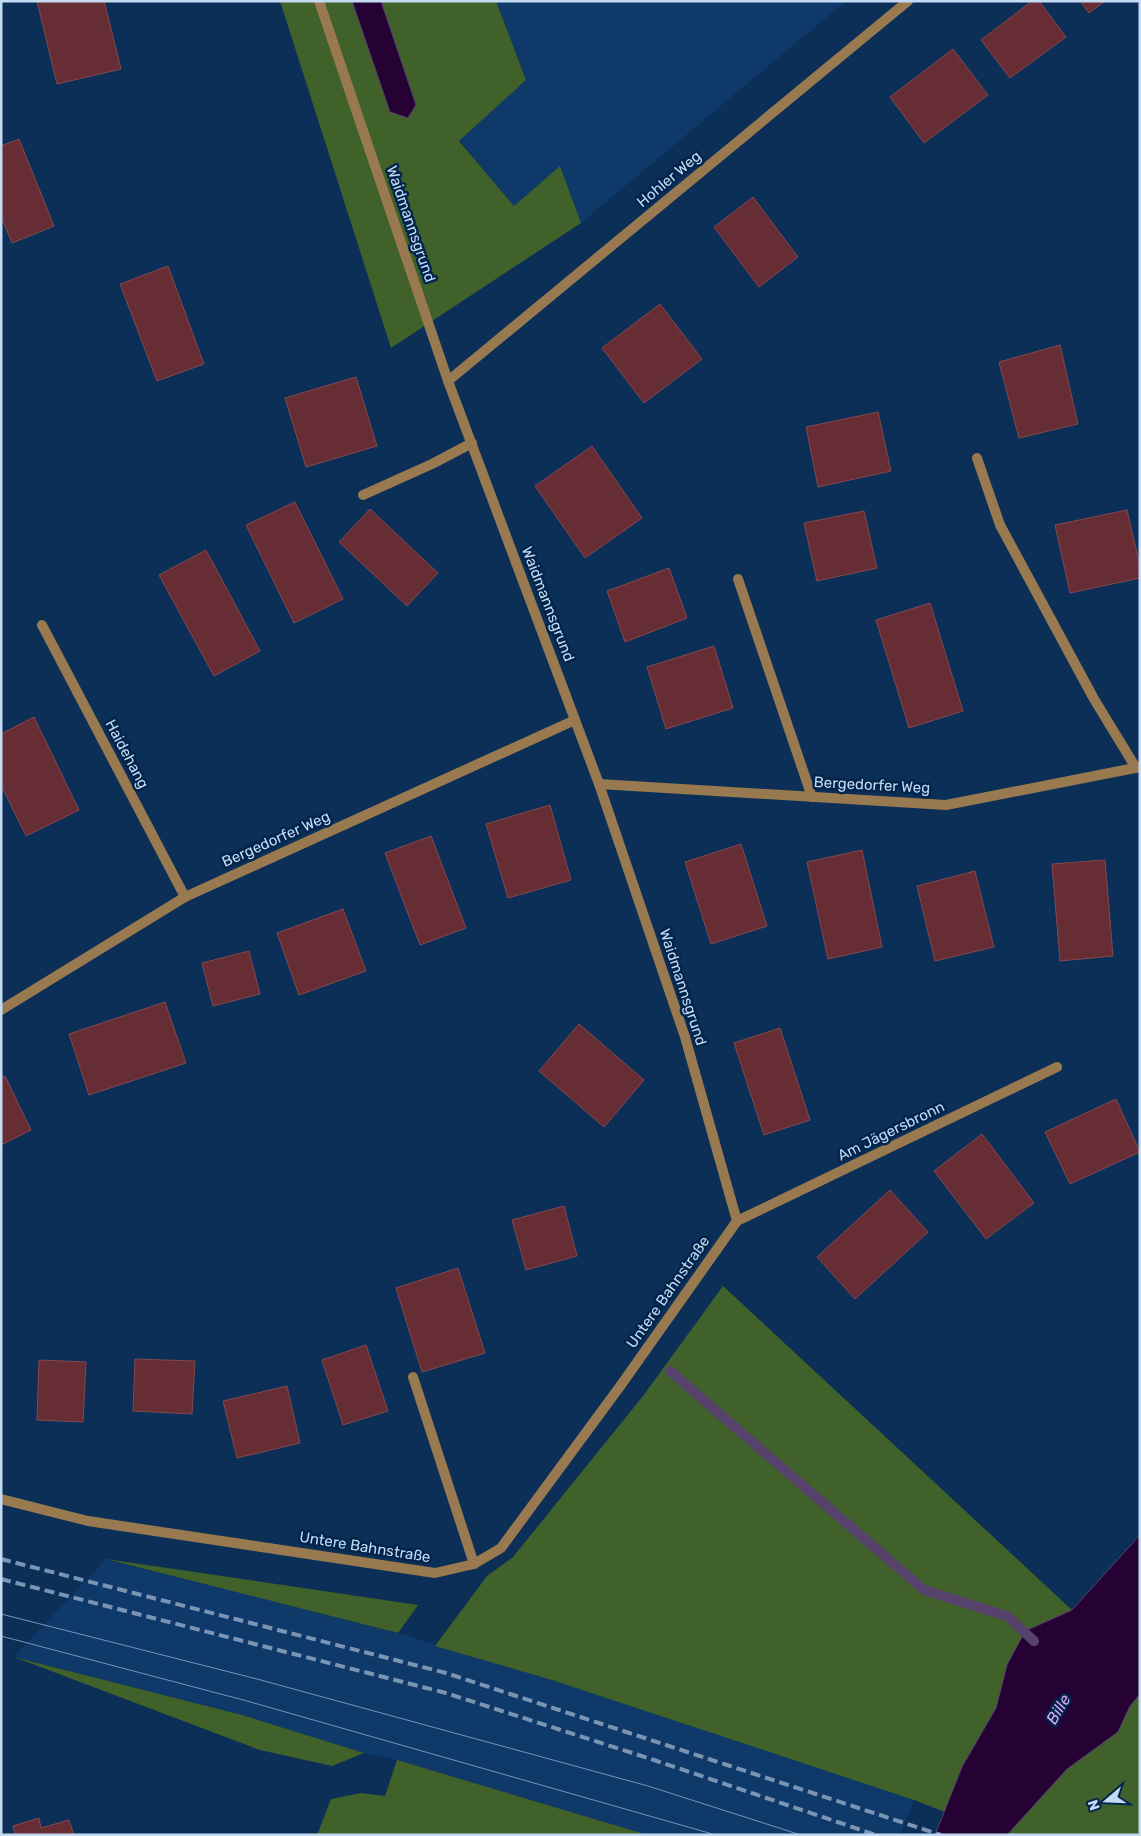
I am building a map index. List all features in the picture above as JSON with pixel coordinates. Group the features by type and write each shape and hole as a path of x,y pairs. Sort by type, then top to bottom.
{"street":[{"name":"Waidmannsgrund","path":"319,1 448,381 600,784 685,1037 737,1221"},
{"name":"Hohler Weg","path":"448,381 908,1"},
{"path":"363,495 432,464 472,443"},
{"path":"977,458 1000,525 1094,698 1138,768"},
{"path":"738,579 812,797"},
{"name":"Haidehang","path":"42,625 186,897"},
{"name":"Bergedorfer Weg","path":"1,1010 186,897 575,720"},
{"name":"Bergedorfer Weg","path":"600,784 946,805 1138,768"},
{"name":"Am Jägersbronn","path":"737,1221 1057,1067"},
{"name":"Untere Bahnstraße","path":"1,1499 88,1520 435,1573 474,1564 501,1548 621,1385 737,1221"},
{"path":"414,1377 474,1564"}],"shaded area":[{"path":"496,1 846,1 581,223 560,167 514,206 459,140 526,80"},
{"path":"106,1559 398,1633 552,1680 914,1800 900,1835 648,1835 397,1760 364,1753 242,1715 14,1657"}],"green space":[{"path":"280,1 352,1 390,111 416,104 381,1 496,1 526,80 459,141 514,206 560,166 581,223 391,348"},
{"path":"723,1286 1072,1610 1025,1631 1007,1665 996,1708 962,1767 945,1812 914,1800 552,1680 435,1646 487,1576 513,1557 643,1396"},
{"path":"106,1559 418,1605 398,1633"},
{"path":"14,1657 242,1715 364,1753 332,1766 260,1750"},
{"path":"1140,1694 1140,1835 1007,1835 1067,1769 1118,1732 1130,1706"},
{"path":"397,1760 648,1835 317,1835 331,1799 361,1793 385,1796"}],"water":[{"path":"352,1 381,1 416,105 408,118 390,112"},
{"name":"Bille","path":"1140,1535 1140,1694 1130,1706 1118,1732 1067,1769 1007,1835 935,1835 962,1767 996,1708 1007,1665 1025,1631 1072,1610"}],"building":[{"path":"37,1 104,1 121,69 57,84"},
{"path":"1032,1 1039,1 1066,37 1010,78 981,40"},
{"path":"1080,1 1105,1 1089,13"},
{"path":"953,49 988,95 924,143 890,97"},
{"path":"19,139 54,226 12,243 1,216 1,146"},
{"path":"753,197 798,257 759,287 714,227"},
{"path":"168,266 204,364 157,381 120,284"},
{"path":"660,304 702,359 644,403 602,348"},
{"path":"1060,345 1078,424 1019,438 999,362"},
{"path":"356,377 377,446 306,467 285,398"},
{"path":"878,412 891,471 818,487 806,427"},
{"path":"592,446 642,518 585,558 535,486"},
{"path":"295,502 343,599 294,623 246,525"},
{"path":"370,509 438,573 407,606 339,542"},
{"path":"1127,510 1140,566 1140,578 1070,593 1055,525"},
{"path":"864,511 877,568 817,581 804,523"},
{"path":"206,550 260,651 214,676 159,575"},
{"path":"669,568 687,618 625,642 607,591"},
{"path":"930,603 963,711 909,728 876,620"},
{"path":"714,646 733,708 666,729 647,667"},
{"path":"34,717 79,810 26,836 1,785 1,734"},
{"path":"550,805 571,880 508,898 486,824"},
{"path":"431,836 466,928 420,945 385,853"},
{"path":"741,844 767,926 711,944 685,862"},
{"path":"862,850 882,947 828,959 807,862"},
{"path":"1105,860 1113,956 1060,961 1052,864"},
{"path":"975,871 994,947 935,961 917,886"},
{"path":"343,909 366,971 299,995 277,933"},
{"path":"249,951 260,994 213,1006 202,963"},
{"path":"165,1002 186,1063 89,1095 69,1034"},
{"path":"579,1024 644,1080 604,1127 539,1071"},
{"path":"780,1028 810,1120 764,1135 734,1043"},
{"path":"5,1076 31,1130 1,1145 1,1078"},
{"path":"1116,1099 1140,1152 1070,1184 1045,1132"},
{"path":"982,1134 1034,1203 986,1239 934,1171"},
{"path":"890,1190 928,1232 855,1299 817,1257"},
{"path":"564,1206 577,1256 526,1270 512,1220"},
{"path":"458,1268 485,1353 422,1372 396,1288"},
{"path":"366,1345 388,1411 343,1425 322,1360"},
{"path":"135,1359 195,1361 192,1414 133,1411"},
{"path":"39,1360 86,1362 83,1422 37,1420"},
{"path":"287,1386 300,1443 237,1458 223,1401"},
{"path":"39,1818 41,1828 69,1820 74,1835 15,1835 13,1826"}],"waterway":[{"path":"670,1371 924,1590 1007,1616 1034,1641"}],"tram line":[{"path":"1,1614 257,1679 648,1786 801,1835"},
{"path":"1,1636 247,1701 716,1835"}],"railway":[{"path":"1,1559 446,1673 941,1835"},
{"path":"1,1579 446,1693 654,1760 876,1835"}]}
